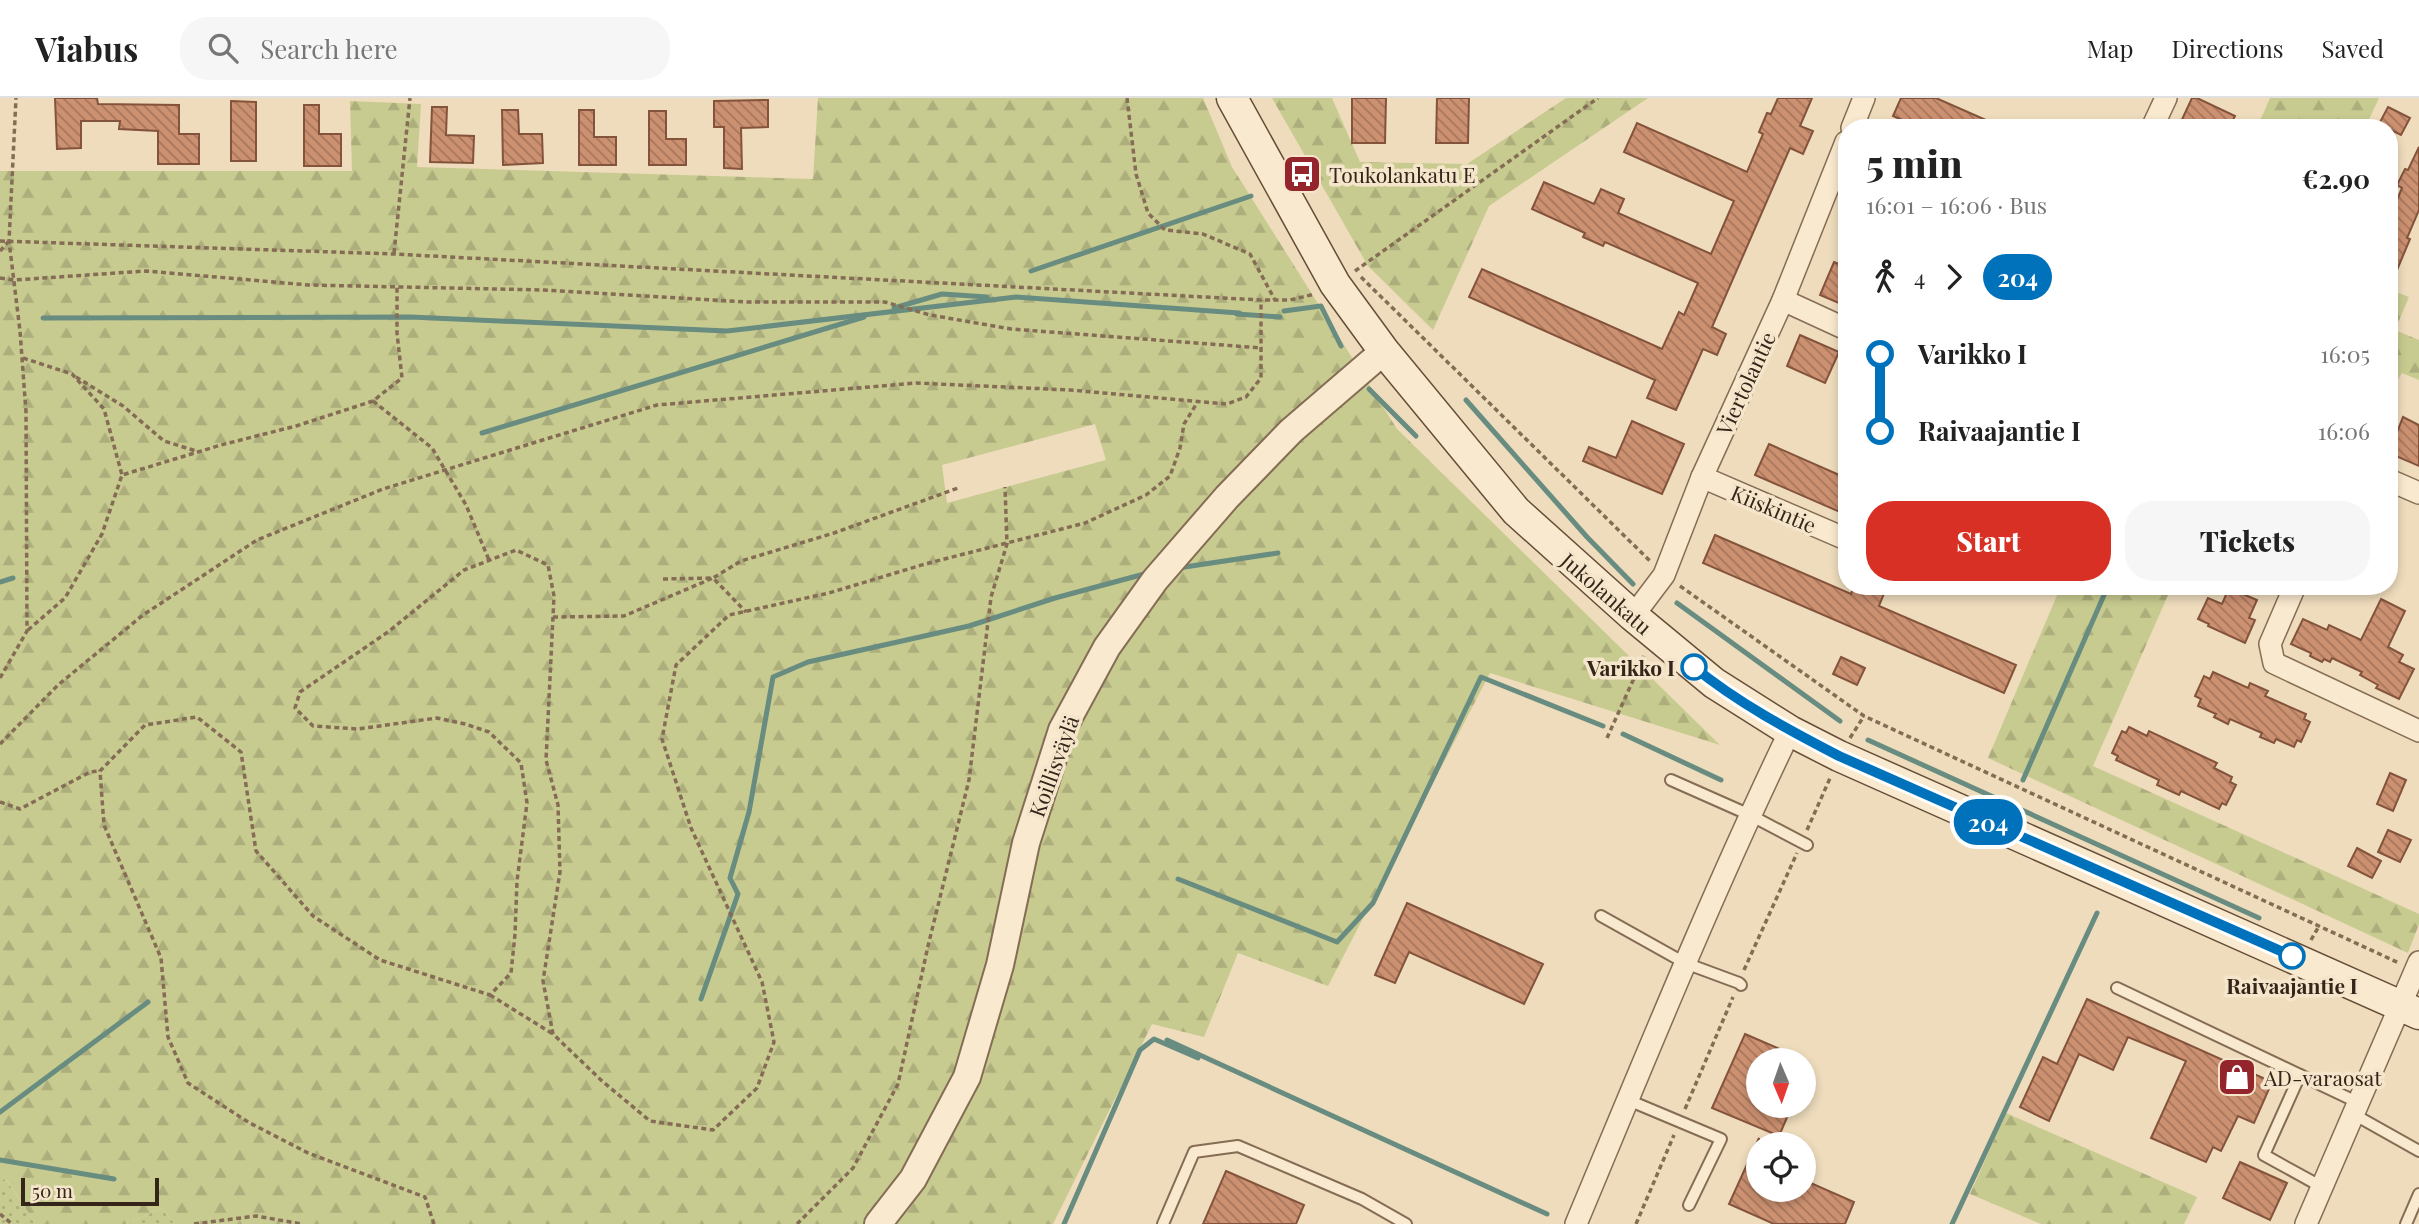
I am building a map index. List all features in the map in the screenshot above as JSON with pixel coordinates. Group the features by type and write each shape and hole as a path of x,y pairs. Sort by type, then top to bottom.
{"main road":[{"name":"Jukolankatu","path":"1232,98 1335,284 1384,351 1516,511 1643,625 1714,683 1790,731 1839,756 2409,1009"}],"street":[{"path":"1856,119 1864,98"},
{"path":"2156,119 2166,98"},
{"name":"Viertolantie","path":"1643,625 1702,477 1783,300 1838,162"},
{"path":"1783,300 1838,325"},
{"name":"Koillisväylä","path":"878,1224 912,1179 967,1077 1000,965 1026,843 1062,730 1107,647 1155,580 1227,497 1292,431 1384,351"},
{"name":"Kiiskintie","path":"1702,477 1838,536"},
{"path":"2398,484 2419,493"},
{"path":"2291,595 2270,644 2274,663 2419,731"},
{"path":"1576,1224 1685,963 1790,731"},
{"path":"2306,1224 2357,1109 2409,1009 2417,966"}],"lane":[{"path":"1671,780 1805,843"},
{"path":"1601,916 1685,963 1740,984"},
{"path":"2117,988 2300,1075 2419,1151"},
{"path":"2300,1075 2264,1155 2322,1187"},
{"path":"1628,1100 1721,1139 1689,1205"},
{"path":"1163,1224 1194,1152 1238,1146 1362,1199 1406,1224"},
{"path":"2406,1224 2419,1194"}],"path":[{"path":"16,98 9,241 23,358 26,412 27,631"},
{"path":"394,254 410,98"},
{"path":"1127,98 1136,174 1148,214 1166,230 1203,234 1250,254 1275,300"},
{"path":"1598,98 1356,271 1664,575 1864,716 2319,926 2417,966"},
{"path":"0,241 394,254 1261,300 1262,348 1261,378 1246,397 1227,404 1070,390 916,383 657,405 383,489 257,540 144,615 58,685 0,744"},
{"path":"0,251 9,241"},
{"path":"0,278 14,280 146,271 309,285 544,290 748,302 885,302 930,315 1011,329 1262,348"},
{"path":"122,475 296,426 373,401 402,378 397,332 397,287"},
{"path":"23,358 72,374 123,407 164,441 198,452"},
{"path":"0,678 27,631 65,598 102,534 122,475 104,409 72,374"},
{"path":"373,401 432,447 466,505 489,561"},
{"path":"0,802 20,809 90,772 100,771 145,725 197,717 241,752 256,851 313,916 380,960 490,995 553,1034 602,1081 650,1121 713,1129 757,1087 774,1042 762,982 691,828 662,739 676,665 729,615 828,593 925,564 1085,523 1146,495 1170,476 1180,448 1184,424 1197,403"},
{"path":"797,1224 853,1168 898,1084 928,946 969,780 991,597 1007,544 1005,487"},
{"path":"553,617 624,615 713,578 741,561 834,533 958,488"},
{"path":"490,995 511,973 517,881 527,803 521,763 489,732 465,724 437,718 358,729 313,726 295,708 300,692 388,632 464,570 516,550 548,565 554,597 546,760 558,804 560,872 543,981 553,1034"},
{"path":"663,579 713,578 746,612"},
{"path":"1608,737 1643,625"},
{"path":"1636,1224 1740,984 1805,843 1839,756 1864,716"},
{"path":"100,771 104,825 161,958 168,1037 188,1083 248,1122 308,1153 425,1197 435,1224"},
{"path":"2310,941 2319,926"},
{"path":"0,1214 12,1224"},
{"path":"194,1224 256,1216 302,1224"}],"green space":[{"path":"818,98 1203,98 1232,167 1397,429 1720,745 1490,673 1328,986 1238,953 1204,1037 1152,1024 1053,1224 175,1224 162,1208 126,1224 36,1224 6,1179 0,1181 0,171 352,171 350,101 421,104 417,167 813,179","holes":["1095,424 1106,460 947,503 942,465"]},
{"path":"1272,98 1332,98 1360,162 1467,164 1566,98 1648,98 1489,206 1433,330 1368,266"},
{"path":"2270,98 2379,98 2369,119 2261,119"},
{"path":"2398,293 2409,297 2398,323"},
{"path":"2398,331 2419,340 2419,380 2402,373 2398,380"},
{"path":"2057,595 2168,595 2093,766 2419,914 2419,924 2408,953 1988,758"},
{"path":"2006,1113 2197,1197 2184,1224 2041,1224 1970,1194"},
{"path":"5,1178 36,1224 0,1224 0,1181"},
{"path":"162,1208 175,1224 126,1224"}],"building":[{"path":"55,98 97,98 98,104 179,105 179,134 199,134 199,164 158,164 158,131 119,129 120,121 81,121 81,148 57,149"},
{"path":"1352,98 1386,98 1385,143 1352,143"},
{"path":"1437,98 1469,98 1468,143 1436,143"},
{"path":"1778,98 1812,98 1800,126 1813,131 1803,154 1790,148 1712,327 1726,334 1717,355 1703,349 1676,410 1647,398 1655,380 1469,297 1482,269 1662,349 1679,312 1684,315 1698,283 1605,242 1603,246 1583,237 1585,233 1532,209 1544,182 1594,204 1601,189 1624,199 1618,213 1711,254 1734,201 1624,152 1637,123 1747,172 1763,134 1759,132 1767,113 1771,114"},
{"path":"1901,98 1936,98 1984,119 1900,119 1893,116"},
{"path":"2192,98 2235,116 2234,119 2182,119"},
{"path":"768,100 768,127 741,128 742,169 724,168 724,127 714,127 714,101"},
{"path":"231,101 256,102 256,161 231,161"},
{"path":"304,105 319,105 319,134 341,134 341,166 304,166"},
{"path":"432,107 447,107 446,135 474,136 473,163 430,162"},
{"path":"2388,107 2410,118 2401,135 2398,134 2398,119 2382,119"},
{"path":"502,110 518,110 519,134 542,134 543,163 503,165"},
{"path":"579,110 594,110 594,137 616,137 616,165 579,165"},
{"path":"649,111 666,111 666,139 686,139 686,165 649,165"},
{"path":"2419,147 2419,210 2398,268 2398,198 2402,188 2398,183 2405,169 2408,170"},
{"path":"1834,262 1838,264 1838,303 1820,295"},
{"path":"1800,335 1838,352 1825,383 1787,366"},
{"path":"2403,417 2419,425 2419,466 2398,457 2398,430"},
{"path":"1632,421 1684,444 1662,494 1583,461 1589,447 1616,458"},
{"path":"1769,444 1838,474 1838,511 1755,475"},
{"path":"1715,535 1838,588 1838,595 1883,595 1879,606 2016,665 2004,693 1703,563"},
{"path":"2226,595 2245,595 2257,600 2249,618 2255,620 2245,643 2198,619 2208,598 2222,604"},
{"path":"2381,599 2405,611 2388,647 2403,655 2399,662 2414,669 2399,699 2376,688 2378,685 2360,675 2362,672 2332,658 2330,662 2324,659 2322,662 2310,656 2311,653 2291,644 2303,619 2327,630 2329,625 2361,640"},
{"path":"1841,657 1865,668 1857,685 1833,674"},
{"path":"2213,672 2248,688 2250,683 2268,691 2265,696 2306,714 2304,719 2310,722 2301,742 2297,740 2294,747 2276,739 2274,743 2260,737 2262,733 2230,719 2228,724 2214,717 2216,714 2198,706 2201,699 2195,696 2204,676 2210,679"},
{"path":"2129,727 2147,736 2149,731 2217,763 2214,768 2232,777 2230,782 2236,785 2226,805 2222,803 2219,809 2181,791 2179,795 2157,785 2159,780 2116,760 2118,756 2112,753 2122,731 2126,733"},
{"path":"2390,773 2406,780 2393,811 2377,804"},
{"path":"2388,830 2411,840 2400,862 2378,852"},
{"path":"2357,848 2381,861 2372,878 2348,866"},
{"path":"1407,903 1543,964 1524,1004 1409,952 1395,983 1375,975"},
{"path":"2087,999 2272,1082 2254,1123 2238,1116 2221,1151 2213,1147 2206,1162 2151,1138 2186,1061 2128,1037 2113,1070 2079,1054 2049,1121 2020,1107 2043,1057 2057,1064"},
{"path":"1745,1034 1777,1048 1746,1048 1746,1118 1787,1118 1781,1132 1769,1132 1712,1108"},
{"path":"2240,1162 2287,1183 2270,1220 2223,1198"},
{"path":"1746,1167 1746,1202 1816,1202 1816,1185 1854,1202 1845,1224 1774,1224 1729,1204"},
{"path":"1226,1171 1304,1205 1296,1224 1203,1224"}],"waterway":[{"path":"1031,271 1251,196"},
{"path":"894,308 942,294 987,297"},
{"path":"43,318 411,317 727,331 1016,297 1239,313"},
{"path":"1284,311 1321,306 1341,346"},
{"path":"1237,314 1280,317"},
{"path":"482,433 864,317"},
{"path":"1369,389 1416,436"},
{"path":"1466,400 1587,537 1633,584"},
{"path":"1178,568 1278,553"},
{"path":"701,999 738,894 730,878 749,812 773,677 808,662 969,626 1055,598 1148,573"},
{"path":"0,582 13,578"},
{"path":"2023,780 2104,595"},
{"path":"1677,603 1840,721"},
{"path":"1178,879 1337,942 1373,903 1481,677 1603,726"},
{"path":"1623,734 1721,780"},
{"path":"1868,740 2259,918"},
{"path":"1952,1224 2097,913"},
{"path":"0,1112 148,1002"},
{"path":"1064,1224 1140,1050 1154,1039 1198,1058"},
{"path":"1167,1040 1547,1214"},
{"path":"0,1160 114,1179"}],"bus line":[{"name":"204","path":"1694,667 1714,683 1790,731 1839,756 2292,956"}],"place":[{"name":"Toukolankatu E","path":"1302,174"},
{"name":"Varikko I","path":"1694,667"},
{"name":"Raivaajantie I","path":"2292,956"},
{"name":"AD-varaosat","path":"2237,1077"}]}
